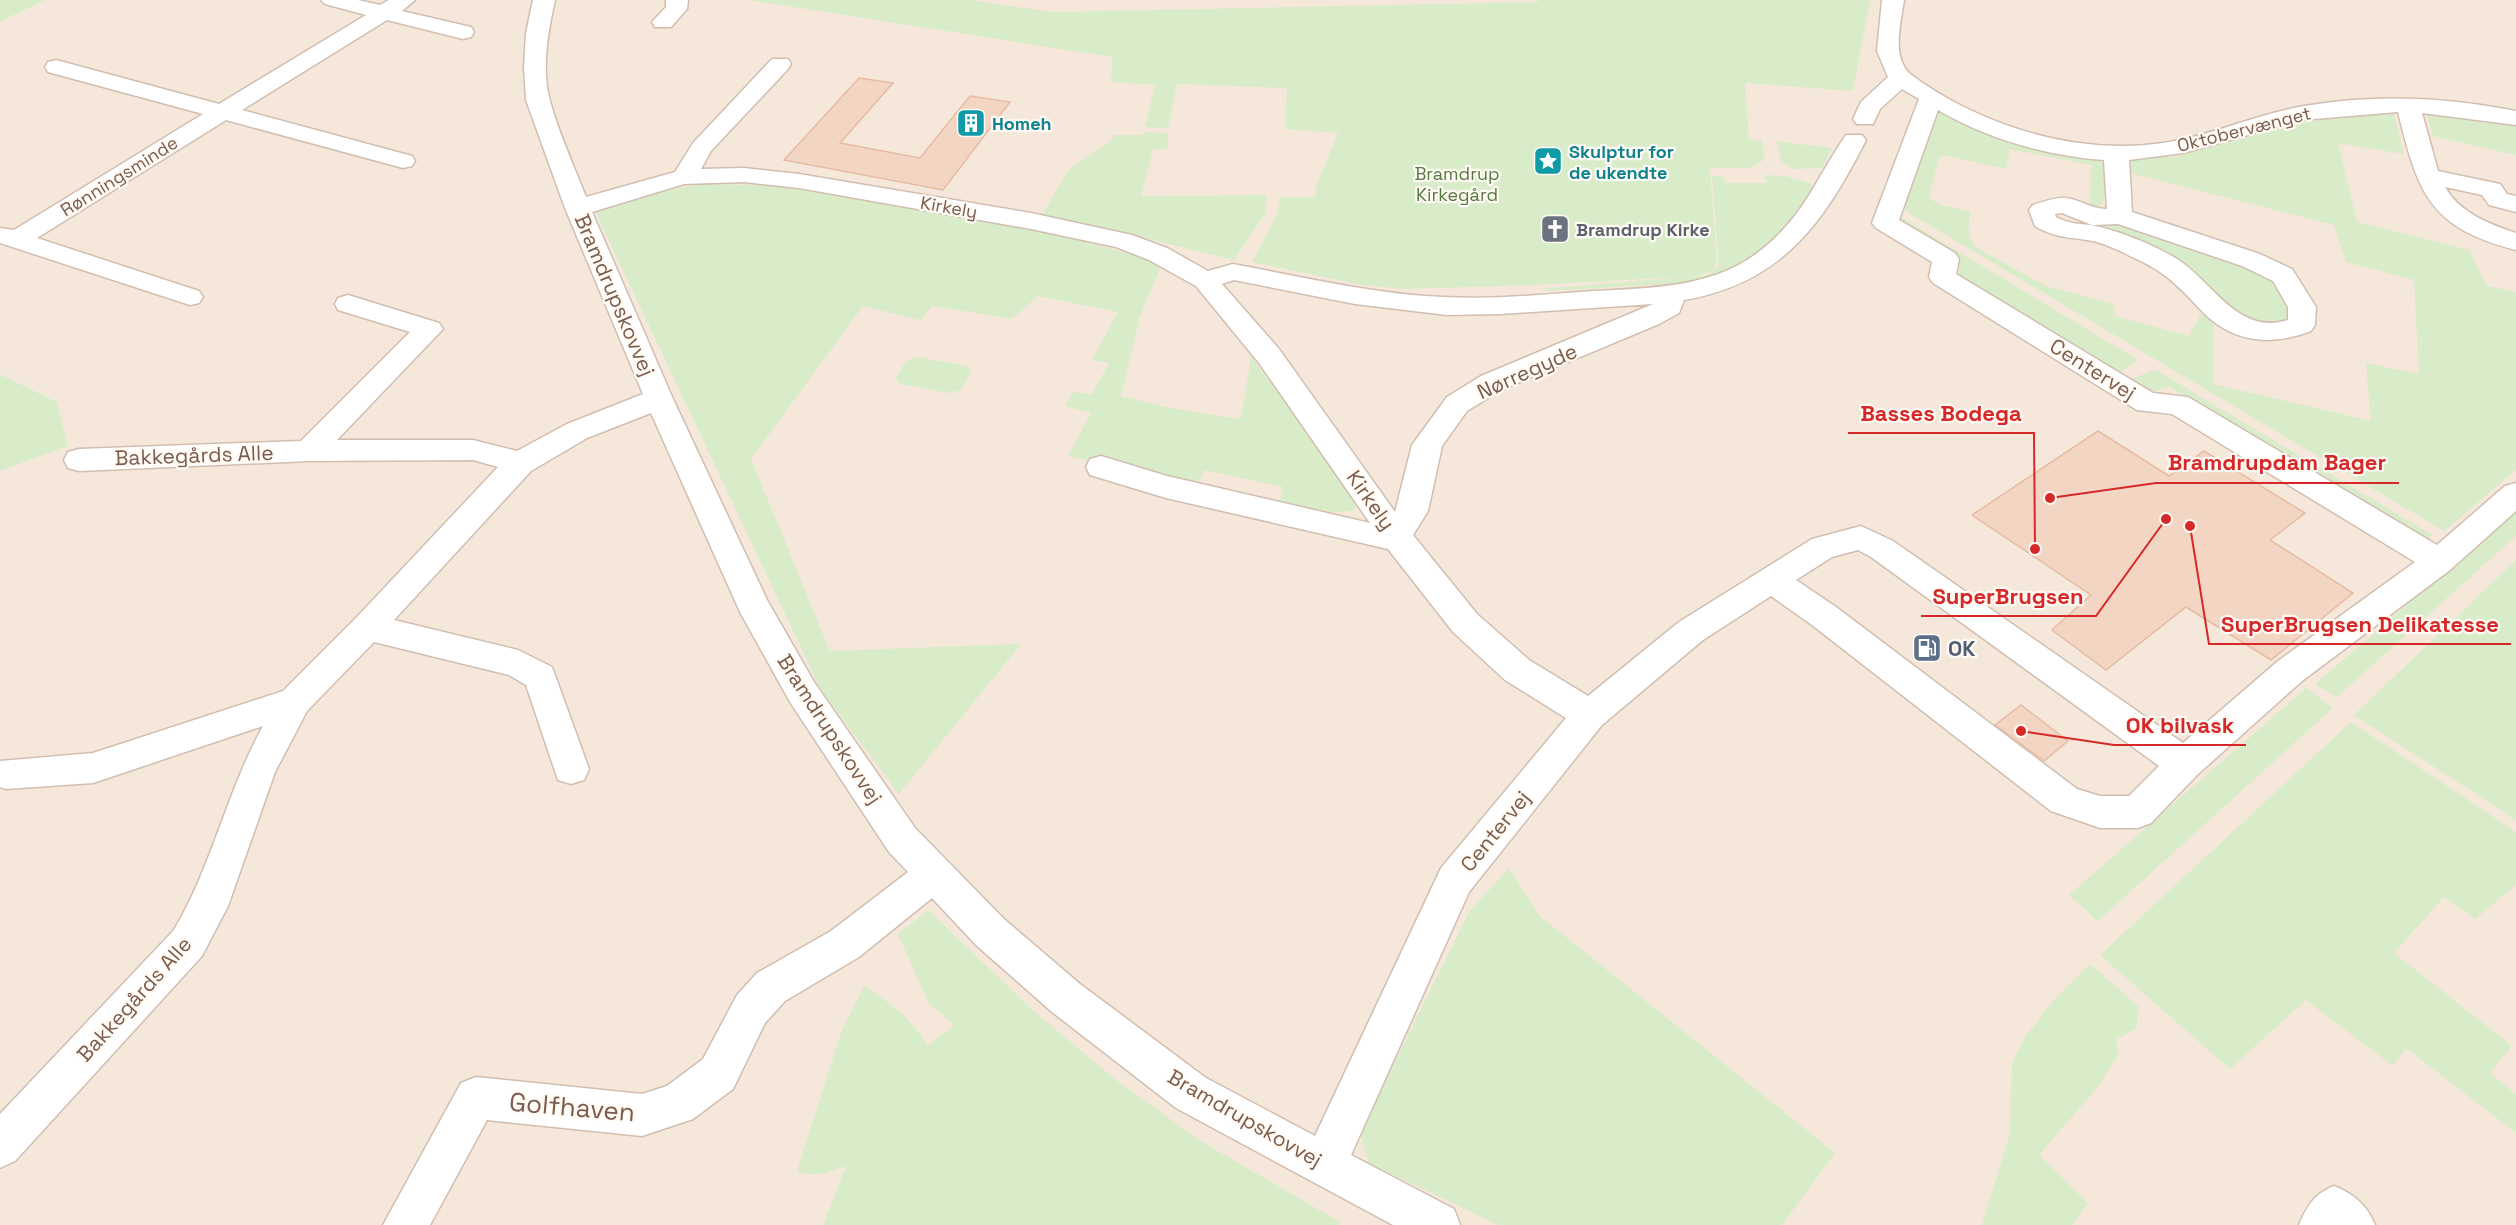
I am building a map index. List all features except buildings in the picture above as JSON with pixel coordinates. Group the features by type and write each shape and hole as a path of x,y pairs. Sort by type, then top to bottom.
{"street":[{"path":"332,0 463,32"},
{"name":"Rønningsminde","path":"8,237 404,0"},
{"name":"Bramdrupskovvej","path":"544,0 537,33 535,67 538,100 578,208 659,399 752,603 802,692 902,840 990,932 1065,998 1182,1086 1438,1225"},
{"path":"663,22 676,9 677,0"},
{"path":"1893,0 1888,45 1893,68 1901,77 1931,97"},
{"path":"684,177 701,148 780,64"},
{"path":"56,67 403,161"},
{"path":"1205,280 1233,272 1430,305 1537,304 1672,295 1722,281 1761,263 1789,240 1812,216 1860,129 1869,107 1901,77"},
{"name":"Oktobervænget","path":"1931,97 1962,114 2038,142 2116,153 2161,150 2198,143 2277,119 2319,110 2438,105 2516,118"},
{"name":"Centervej","path":"1931,97 1885,223 1946,259 1942,277 2147,402 2178,404 2439,561"},
{"path":"2408,105 2428,176 2436,193 2457,217 2516,242"},
{"path":"2116,153 2120,216"},
{"name":"Kirkely","path":"578,208 650,185 684,177 720,174 799,181 1031,220 1132,244 1158,254 1205,280 1269,356 1396,536 1383,538 1307,518 1166,488 1101,467"},
{"path":"2428,176 2491,189 2498,200 2516,204"},
{"path":"2120,216 2251,260 2283,275 2302,307 2301,325 2291,329 2264,332 2229,322 2215,312 2200,293 2176,270 2120,243 2091,224 2120,216"},
{"name":"Rønningsminde","path":"8,237 190,297"},
{"name":"Nørregyde","path":"1396,536 1412,511 1427,445 1440,423 1457,404 1491,383 1649,318 1669,307 1672,295"},
{"path":"309,451 429,329 348,304"},
{"name":"Bakkegårds Alle","path":"0,1146 188,942 209,906 258,769 295,701 368,627 520,463 577,431 659,399"},
{"name":"Bakkegårds Alle","path":"79,460 309,451 473,450 520,463"},
{"path":"1771,580 1824,616 2064,800 2087,811 2107,814 2138,812 2184,764 2290,671 2439,561 2516,494"},
{"path":"1396,536 1465,623 1517,670 1590,715"},
{"name":"Centervej","path":"1324,1165 1455,880 1590,715 1691,631 1823,547 1861,538 1882,549 2184,764"},
{"path":"368,627 518,664 540,677 571,768"},
{"name":"Bakkegårds Alle","path":"6,774 93,768 295,701"},
{"name":"Golfhaven","path":"405,1225 477,1098 642,1115 678,1104 718,1074 751,1009 771,987 845,944 933,875"},
{"path":"2321,1225 2334,1208 2353,1225"}],"shaded area":[{"path":"45,0 2516,0 2516,1225 1267,1225 847,1165 823,1225 0,1225 0,471 68,446 57,402 0,374 0,22"}],"green space":[{"path":"0,0 45,0 0,22"},
{"name":"Bramdrup Kirkegård","path":"750,0 969,0 1053,12 1538,2 1538,0 1870,0 1853,91 1745,83 1749,140 1762,141 1765,159 1751,168 1710,168 1717,262 1713,270 1698,276 1707,275 1719,267 1712,176 1724,176 1725,183 1767,183 1765,175 1785,176 1812,184 1814,192 1789,233 1722,275 1702,282 1548,291 1541,289 1697,276 1536,285 1405,289 1362,285 1252,262 1276,217 1281,197 1315,197 1316,187 1338,133 1285,129 1287,88 1177,84 1168,128 1145,127 1155,85 1111,82 1112,57"},
{"path":"1940,110 2094,156 2100,160 2105,170 2103,202 2099,206 2090,206 2091,165 2010,149 2006,169 1942,155 1939,157 1929,197 1938,204 1971,212 1969,232 1977,248 2046,286 2114,304 2115,316 2189,336 2201,314 2213,321 2213,384 2371,421 2366,363 2419,374 2414,280 2346,262 2334,225 2130,173 2132,160 2178,156 2297,124 2342,116 2394,114 2404,154 2338,143 2357,222 2469,250 2487,286 2516,292 2516,470 2444,531 1899,207 1932,113"},
{"path":"2426,112 2516,118 2516,155 2433,136"},
{"path":"1143,132 1168,133 1168,149 1153,149 1141,196 1267,195 1265,214 1234,260 1042,215 1068,170 1111,141 1114,135 1143,135"},
{"path":"1777,141 1832,148 1822,168 1793,169 1781,161"},
{"path":"703,184 795,186 1060,235 1162,263 1140,317 1121,396 1170,408 1241,419 1251,357 1359,500 1353,511 1331,512 1280,502 1283,487 1204,470 1198,486 1068,456 1091,413 1065,406 1073,392 1092,394 1109,363 1092,360 1118,312 1038,296 1012,319 932,306 920,320 863,306 751,459 830,651 1021,644 899,794 821,690 595,211 658,192"},
{"path":"1899,216 2138,360 2115,375 1959,280 1959,261 1896,222"},
{"path":"2106,220 2203,248 2279,281 2287,292 2292,317 2282,323 2249,324 2105,232 2102,224"},
{"path":"918,357 967,366 971,371 961,390 948,393 900,384 895,379 906,361"},
{"path":"2156,370 2432,535 2424,541 2169,387 2149,392 2124,381"},
{"path":"0,374 57,402 68,446 0,471"},
{"path":"2516,511 2516,536 2337,697 2315,684"},
{"path":"2516,560 2516,820 2354,715"},
{"path":"2306,688 2333,708 2098,921 2069,895"},
{"path":"2351,722 2516,832 2516,885 2475,919 2444,897 2394,953 2512,1046 2490,1073 2516,1094 2516,1133 2406,1048 2393,1066 2306,1000 2230,1069 2100,955"},
{"path":"1509,868 1540,916 1835,1153 1782,1225 1498,1225 1369,1163 1360,1133 1469,912"},
{"path":"928,910 1036,1013 1115,1079 1199,1140 1340,1222 1338,1225 823,1225 846,1166 816,1174 797,1171 842,1030 864,986 900,1012 928,1046 954,1025 928,1002 898,934"},
{"path":"2090,964 2139,1007 2136,1029 2116,1039 2118,1055 2097,1088 2039,1155 2088,1203 2072,1225 1982,1225 2010,1134 2012,1062 2025,1037 2052,1002"}],"place":[{"name":"Homeh","path":"971,123"},
{"name":"Skulptur for de ukendte","path":"1548,161"},
{"name":"Bramdrup Kirke","path":"1555,229"},
{"name":"Bramdrupdam Bager","path":"2050,498"},
{"name":"SuperBrugsen","path":"2166,519"},
{"name":"SuperBrugsen Delikatesse","path":"2190,526"},
{"name":"Basses Bodega","path":"2035,549"},
{"name":"OK","path":"1927,648"},
{"name":"OK bilvask","path":"2021,731"}]}
